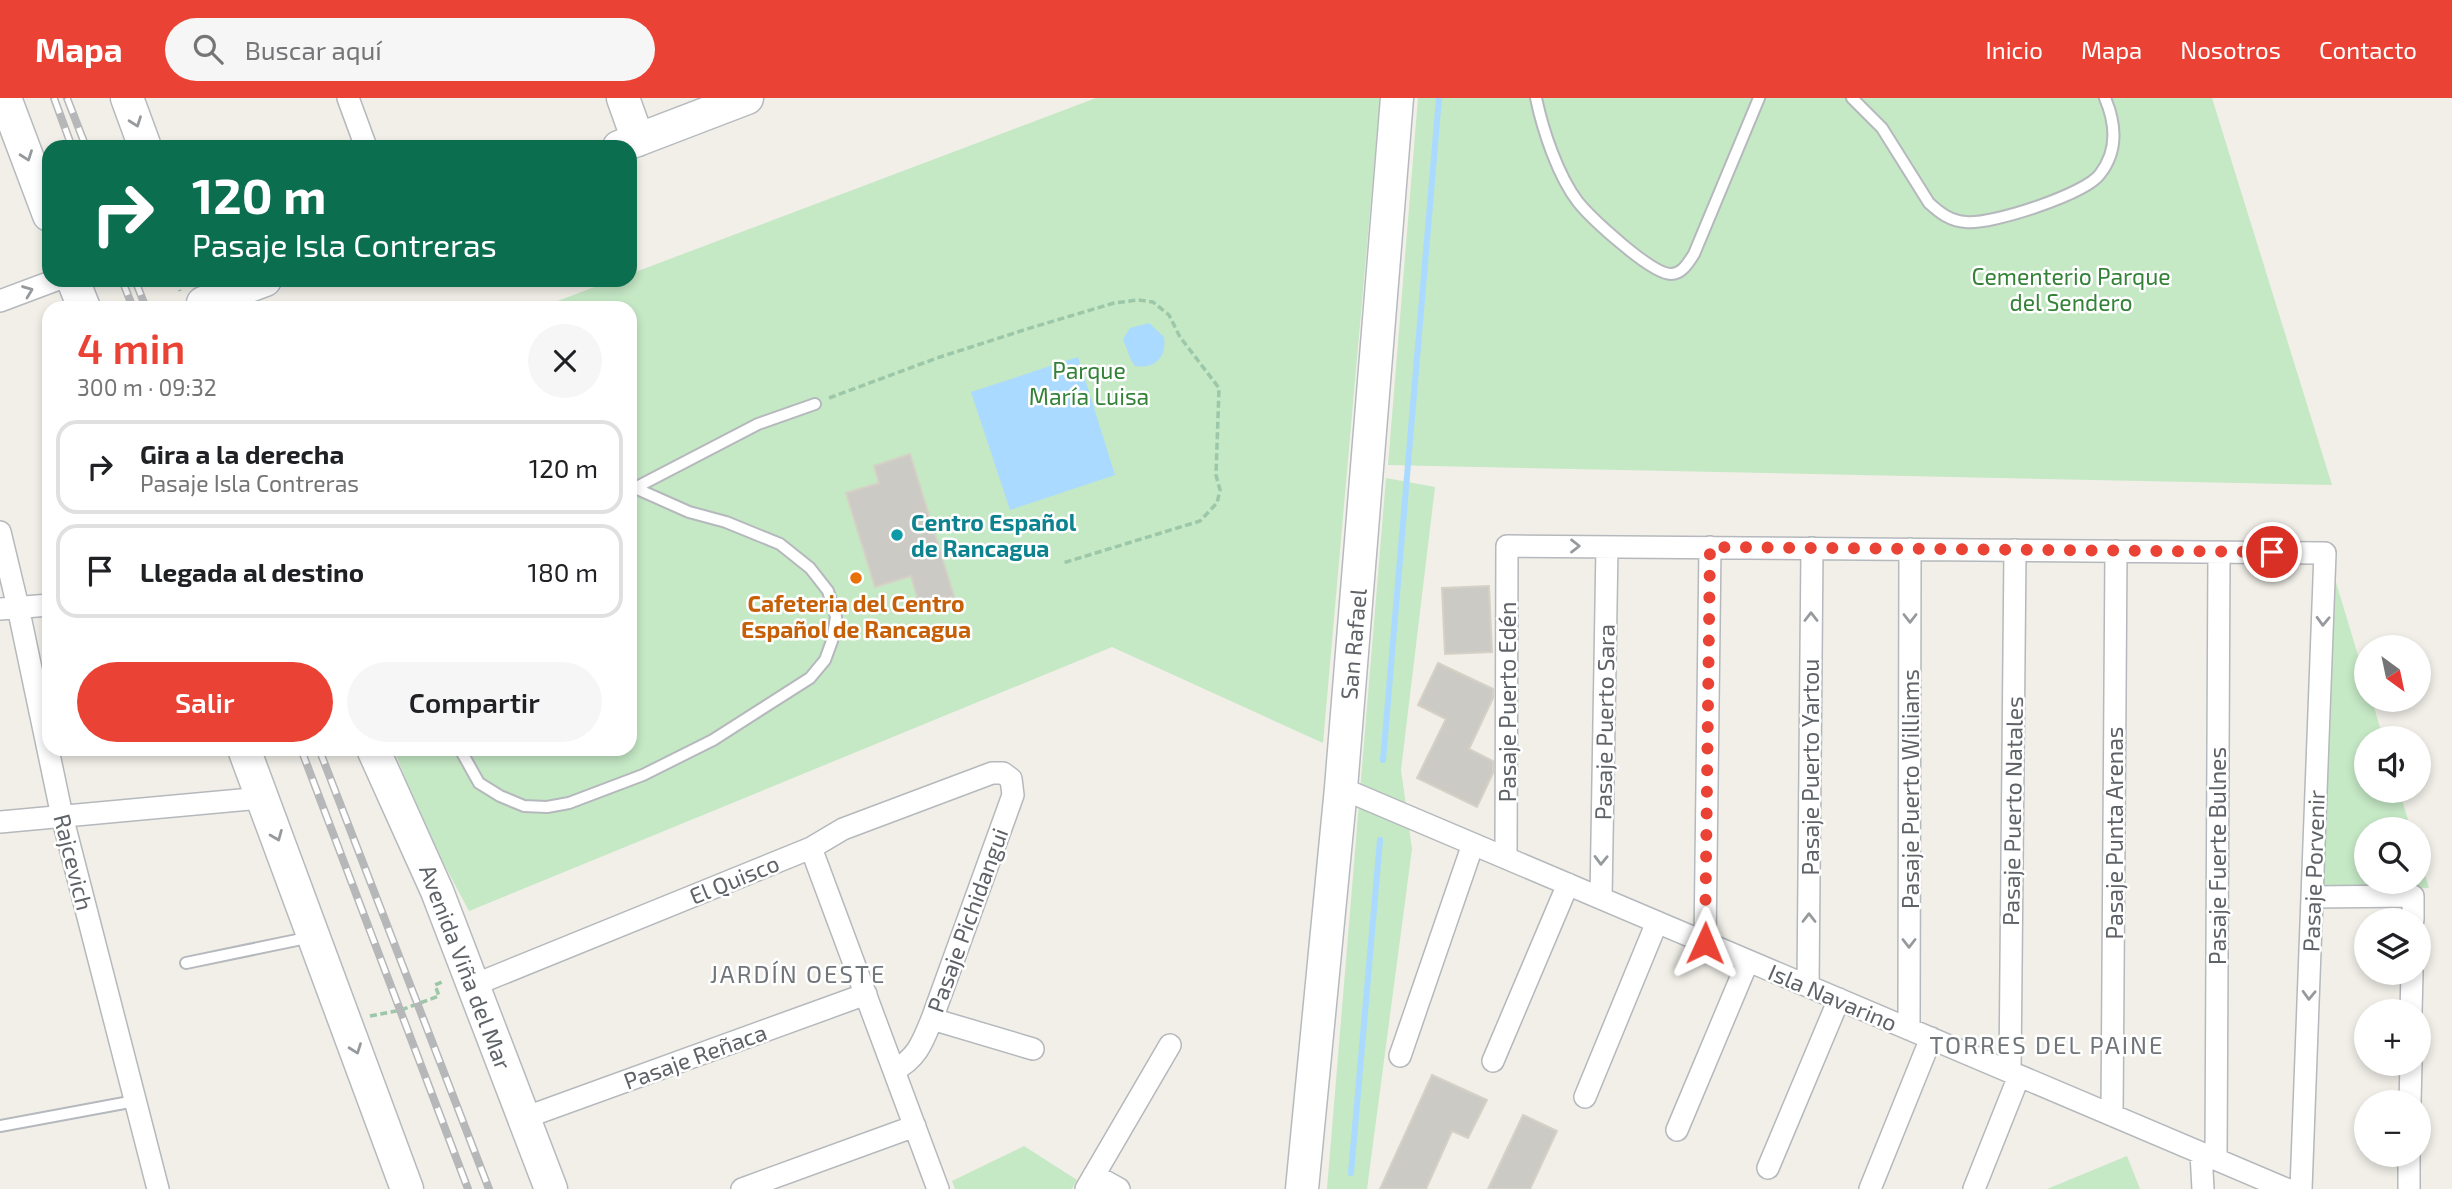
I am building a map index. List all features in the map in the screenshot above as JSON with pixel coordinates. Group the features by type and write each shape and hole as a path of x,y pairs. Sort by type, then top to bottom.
{"street":[{"path":"5,98 42,196"},
{"path":"127,98 142,140"},
{"path":"348,98 363,140"},
{"path":"623,98 629,140"},
{"path":"637,140 747,98"},
{"name":"San Rafael","path":"1308,1186 1397,98"},
{"path":"0,301 42,285"},
{"path":"200,297 238,287"},
{"name":"Rajcevich","path":"0,533 9,608 42,738"},
{"name":"Pasaje Puerto Edén","path":"1506,858 1507,546 1607,547"},
{"path":"1607,547 2219,552"},
{"name":"Pasaje Puerto Sara","path":"1601,898 1607,547"},
{"path":"1705,943 1710,547"},
{"name":"Pasaje Puerto Yartou","path":"1808,986 1812,548"},
{"name":"Pasaje Puerto Williams","path":"1909,1029 1910,549"},
{"name":"Pasaje Puerto Natales","path":"2014,1074 2015,550"},
{"name":"Pasaje Punta Arenas","path":"2112,1115 2116,551"},
{"name":"Pasaje Porvenir","path":"2219,552 2325,553 2301,1189"},
{"name":"Pasaje Fuerte Bulnes","path":"2203,1189 2209,1156 2219,552"},
{"path":"9,608 42,605"},
{"name":"Rajcevich","path":"47,756 158,1189"},
{"path":"247,756 407,1189"},
{"name":"Avenida Viña del Mar","path":"376,756 424,858 551,1189"},
{"name":"Pasaje Pichidangui","path":"894,1070 916,1054 932,1018 1013,795 1013,784 1007,775 998,772 992,774"},
{"name":"El Quisco","path":"471,978 811,848 843,829 992,774"},
{"name":"Isla Navarino","path":"1341,788 2286,1189"},
{"path":"0,822 262,798"},
{"path":"1400,1056 1473,844"},
{"path":"811,848 938,1189"},
{"path":"1493,1061 1568,884"},
{"path":"2312,897 2413,896 2413,908"},
{"path":"1585,1097 1657,922"},
{"path":"1677,1130 1748,961"},
{"name":"Pasaje Reñaca","path":"524,1118 866,994"},
{"path":"1768,1168 1839,999"},
{"path":"932,1018 1033,1049"},
{"path":"1870,1189 1931,1038"},
{"path":"1119,1189 1090,1182 1170,1045"},
{"path":"1974,1189 2014,1074"},
{"path":"742,1189 915,1126"},
{"path":"2409,1167 2409,1189"}],"lane":[{"path":"1536,98 1546,136 1578,202 1612,236 1638,256 1660,271 1672,274 1684,268 1694,254 1759,98"},
{"path":"1852,98 1882,128 1929,202 1939,213 1950,219 1970,223 2024,211 2095,180 2113,146 2114,125 2105,98"},
{"path":"637,487 758,424 815,404"},
{"path":"464,756 479,783 500,796 524,806 547,807 569,803 643,775 713,740 810,678 825,660 836,617 828,591 810,568 779,544 637,491"},
{"path":"186,963 297,940 313,934"},
{"path":"0,1126 135,1101"}],"path":[{"path":"815,404 937,358 1027,329 1114,303 1138,300 1153,302 1169,315 1180,337 1219,388 1216,475 1220,490 1217,503 1200,521 1063,563"},
{"path":"345,1021 401,1010 439,996 435,985 471,978"}],"green space":[{"name":"Parque María Luisa","path":"1096,98 1380,98 1323,743 1112,647 469,911 420,819 397,756 637,756 637,301 558,301 594,287 637,287 637,271"},
{"name":"Cementerio Parque del Sendero","path":"1418,98 2212,98 2332,485 1388,465"},
{"path":"1386,478 1435,487 1401,770 1412,849 1367,1189 1327,1189"},
{"path":"2335,579 2354,642 2354,712 2375,712 2380,726 2354,726 2354,803 2403,803 2407,817 2354,817 2354,887 2323,887"},
{"path":"1024,1146 1077,1180 1072,1189 955,1189 952,1181"},
{"path":"2127,1156 2140,1189 2047,1189"}],"water":[{"path":"1149,323 1164,337 1164,350 1154,363 1135,366 1123,339 1130,328"},
{"path":"1078,357 1115,475 1010,510 971,392"}],"building":[{"name":"Centro Español de Rancagua","path":"910,454 954,596 920,607 911,576 875,587 846,493 879,483 874,466"},
{"path":"1489,586 1492,652 1445,654 1442,588"},
{"path":"1438,663 1493,689 1493,698 1469,749 1493,761 1493,773 1477,807 1417,778 1446,719 1418,705"},
{"path":"1432,1075 1487,1100 1468,1138 1452,1131 1426,1189 1380,1189"},
{"path":"1523,1115 1557,1131 1530,1189 1488,1189"}],"waterway":[{"path":"1383,760 1439,98"},
{"path":"1351,1173 1380,840"}],"railway":[{"path":"54,98 69,140"},
{"path":"67,98 83,140"},
{"path":"125,287 130,301"},
{"path":"138,287 143,301"},
{"path":"304,756 468,1189"},
{"path":"322,756 489,1189"}],"place":[{"name":"Centro Español de Rancagua","path":"897,535"},
{"name":"Cafeteria del Centro Español de Rancagua","path":"856,578"}],"district":[{"name":"JARDÍN OESTE","path":"798,973"},
{"name":"TORRES DEL PAINE","path":"2047,1044"}],"route":[{"path":"1705,943 1710,547 2272,552"}]}
